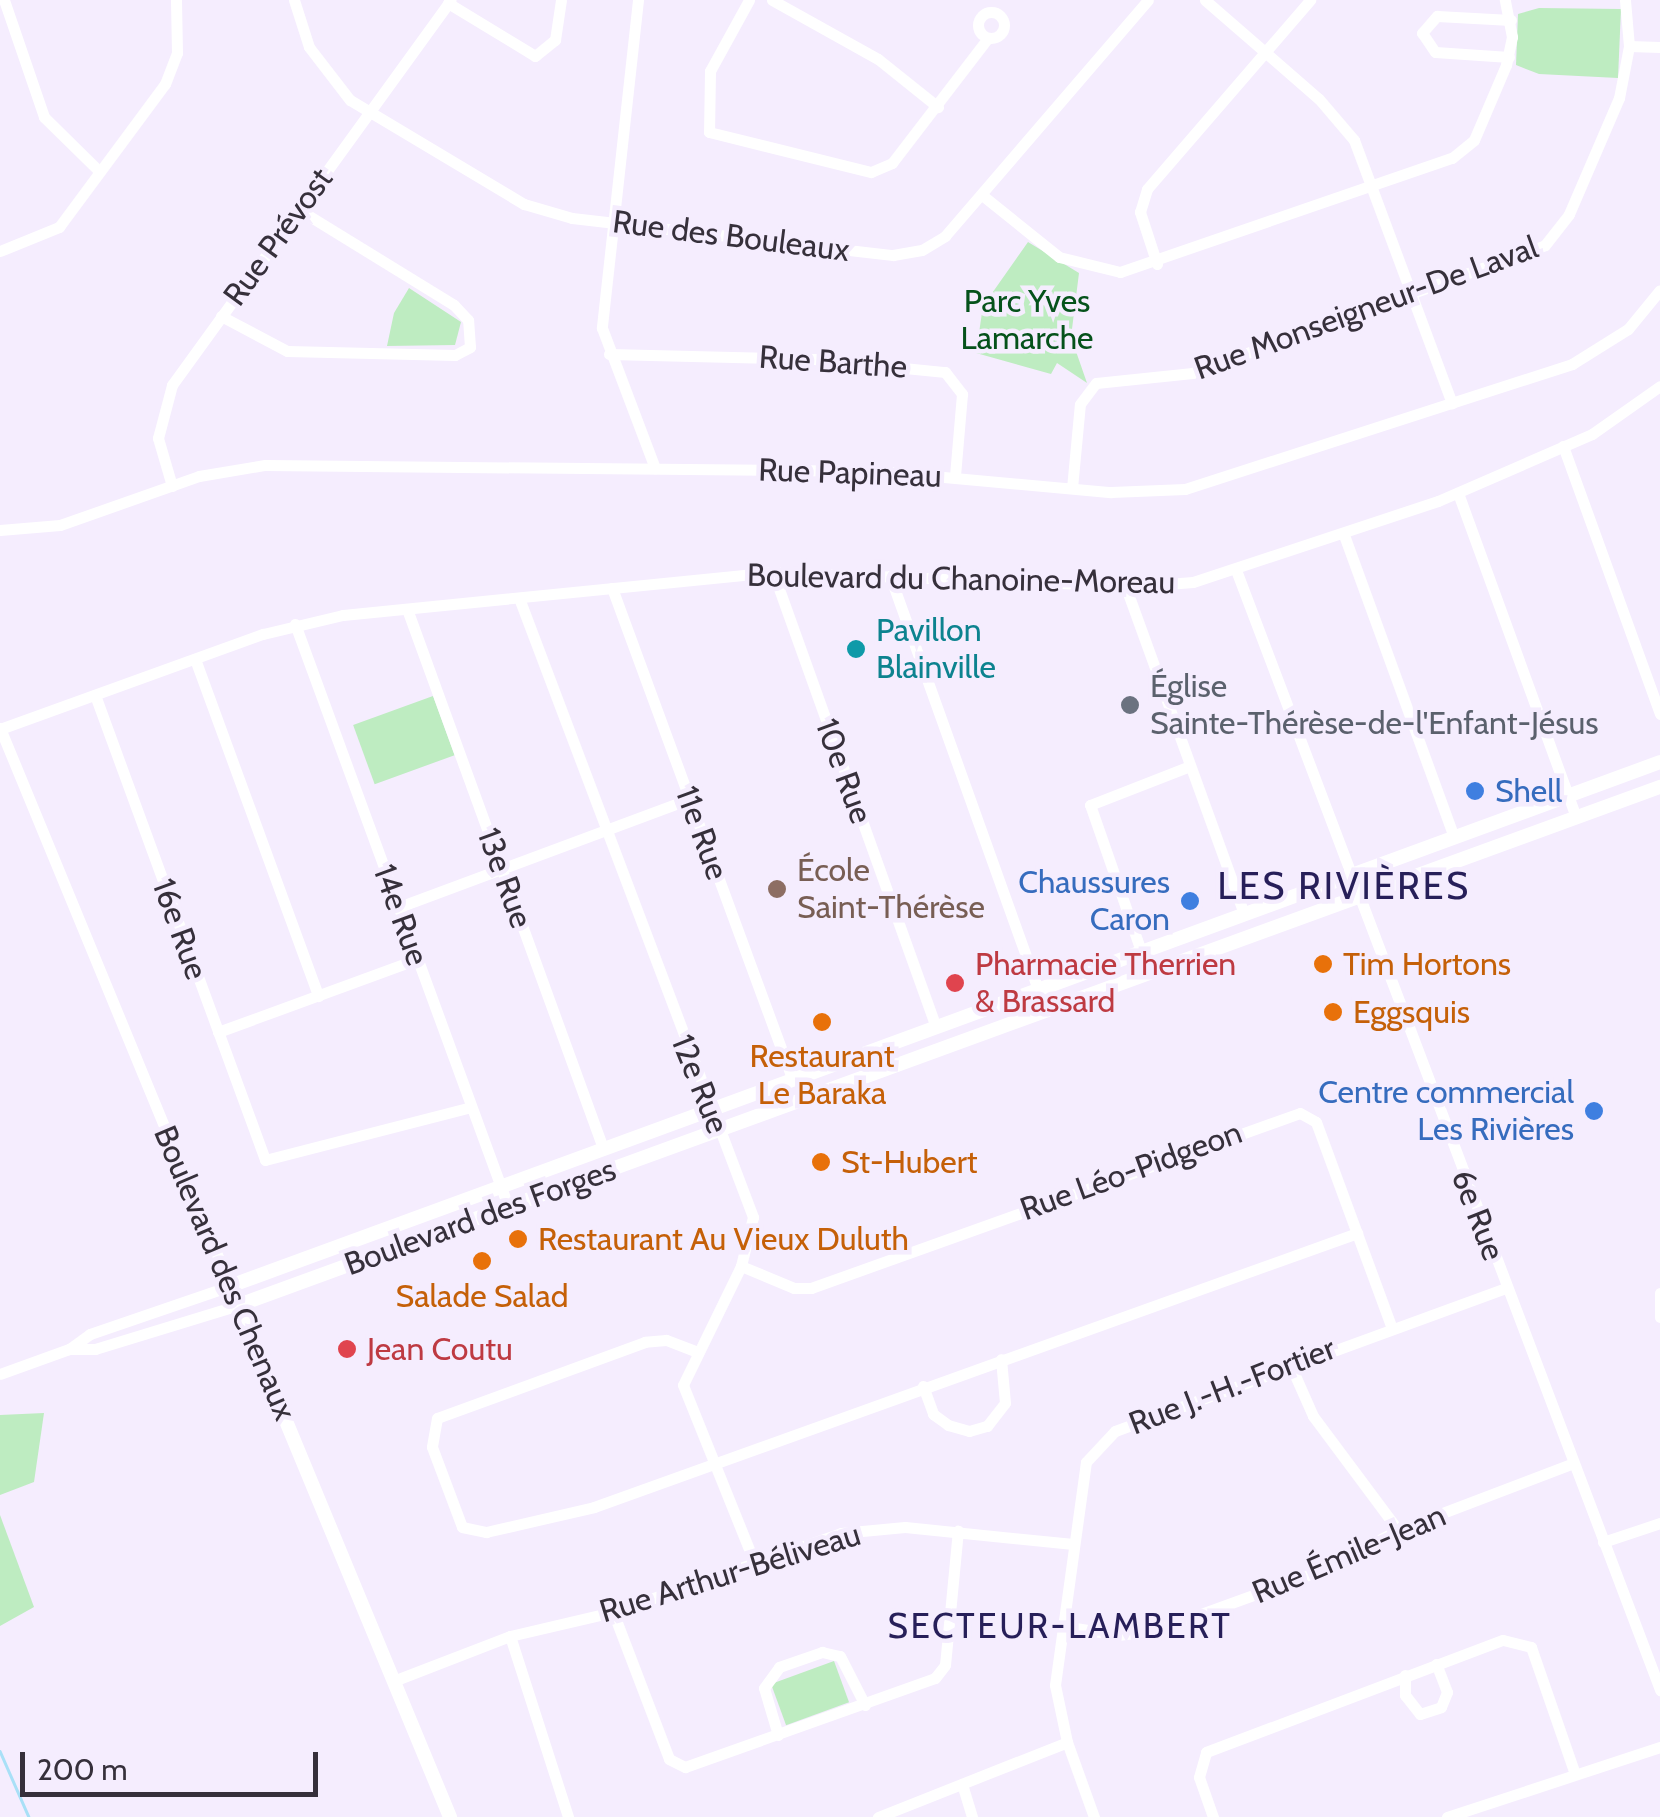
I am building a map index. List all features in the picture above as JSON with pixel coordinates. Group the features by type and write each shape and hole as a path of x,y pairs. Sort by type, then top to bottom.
{"main road":[{"name":"Boulevard des Forges","path":"230,1286 1660,762"},
{"name":"Boulevard des Forges","path":"236,1306 1660,787"},
{"name":"Boulevard des Chenaux","path":"230,1286 236,1306 246,1315 450,1817"}],"street":[{"path":"4,0 44,117 100,172"},
{"path":"0,250 57,229 173,69 176,0"},
{"name":"Rue des Bouleaux","path":"294,0 320,66 368,112 524,204 612,221 903,254 938,241 1148,0"},
{"name":"Rue Prévost","path":"172,486 159,446 163,403 221,316 450,2 535,56 552,46 560,0"},
{"path":"638,0 602,321 609,354 655,468"},
{"path":"749,0 710,71 705,121 714,137 878,172 938,107 987,39"},
{"path":"772,0 878,59 938,107"},
{"path":"1205,0 1333,112 1374,187 1452,404"},
{"path":"1156,264 1140,212 1143,195 1310,0"},
{"path":"982,194 1066,260 1112,272 1156,264 1374,187 1468,148 1508,57 1510,20 1505,0"},
{"name":"Rue Monseigneur-De Laval","path":"1072,488 1080,404 1096,383 1184,375 1526,256 1555,235 1615,108 1629,46 1625,0"},
{"path":"1508,57 1435,52 1422,34 1437,16 1510,20"},
{"path":"1629,46 1660,47"},
{"path":"221,316 286,351 455,354 470,347 468,320 454,305 298,209"},
{"name":"Rue Papineau","path":"0,530 60,525 172,486 265,465 655,468 955,476 1134,492 1200,486 1589,356 1628,329 1660,290"},
{"name":"Rue Barthe","path":"609,354 814,359 945,372 958,381 962,399 955,476"},
{"name":"Boulevard du Chanoine-Moreau","path":"0,728 296,624 407,608 773,572 1174,584 1236,570 1458,493 1626,415 1660,386"},
{"path":"1564,446 1660,714"},
{"path":"1458,493 1576,817"},
{"path":"1344,535 1454,838"},
{"name":"6e Rue","path":"1236,570 1660,1690"},
{"name":"10e Rue","path":"773,572 936,1026"},
{"path":"890,576 1038,989"},
{"path":"1125,585 1244,914"},
{"name":"11e Rue","path":"612,588 792,1078"},
{"name":"12e Rue","path":"519,598 707,1109 754,1223 741,1266 695,1351 683,1385 711,1464 754,1562"},
{"name":"13e Rue","path":"407,608 603,1148"},
{"name":"14e Rue","path":"296,624 508,1206"},
{"path":"196,658 318,996"},
{"name":"16e Rue","path":"95,695 267,1162 471,1106"},
{"name":"Boulevard des Chenaux","path":"0,728 230,1286"},
{"path":"1148,974 1090,806 1190,766"},
{"path":"398,907 690,799"},
{"path":"218,1032 417,959"},
{"path":"878,1048 886,1070"},
{"name":"Rue Léo-Pidgeon","path":"741,1266 794,1288 811,1288 1291,1113 1316,1122 1391,1326"},
{"path":"695,1351 666,1340 645,1342 438,1418 432,1447 462,1528 473,1532 594,1506 1357,1233"},
{"name":"Boulevard des Forges","path":"69,1350 90,1334 230,1286"},
{"name":"Rue J.-H.-Fortier","path":"1094,1817 1067,1742 1056,1685 1086,1462 1115,1431 1391,1326 1505,1288"},
{"path":"1660,1293 1660,1317"},
{"name":"Boulevard des Forges","path":"0,1374 69,1350 95,1349 236,1306"},
{"path":"923,1386 933,1414 948,1426 969,1431 987,1426 1005,1403 1001,1358"},
{"path":"1290,1364 1313,1416 1398,1530"},
{"name":"Rue Émile-Jean","path":"1063,1626 1118,1635 1157,1630 1322,1570 1398,1530 1573,1463"},
{"path":"1603,1542 1660,1523"},
{"path":"613,1612 669,1759 685,1767 935,1678 945,1665 958,1531"},
{"name":"Rue Arthur-Béliveau","path":"396,1680 510,1636 613,1612 841,1533 958,1531 1073,1544"},
{"path":"510,1636 568,1817"},
{"path":"1213,1817 1200,1777 1206,1752 1503,1640 1531,1647 1576,1774"},
{"path":"1646,1655 1660,1650"},
{"path":"778,1735 764,1688 779,1667 822,1652 840,1656 865,1705"},
{"path":"1405,1676 1406,1696 1420,1714 1441,1707 1446,1692 1436,1664"},
{"path":"878,1817 1067,1742"},
{"path":"1447,1817 1660,1747"},
{"path":"962,1784 972,1817"}],"green space":[{"path":"1539,8 1621,9 1618,78 1539,74 1516,65 1518,14"},
{"name":"Parc Yves Lamarche","path":"1028,242 1079,273 1071,337 1087,383 1057,363 1051,374 976,353 983,306"},
{"path":"409,288 461,322 455,345 387,346 394,313"},
{"path":"433,696 455,755 375,784 353,725"},
{"path":"44,1413 34,1482 0,1495 0,1415"},
{"path":"0,1515 34,1607 0,1626"},
{"path":"834,1661 849,1702 786,1725 771,1684"}],"waterway":[{"path":"0,1751 29,1817"}],"place":[{"name":"Pavillon Blainville","path":"856,649"},
{"name":"Église Sainte-Thérèse-de-l'Enfant-Jésus","path":"1130,705"},
{"name":"Shell","path":"1475,791"},
{"name":"École Saint-Thérèse","path":"777,889"},
{"name":"Chaussures Caron","path":"1190,901"},
{"name":"Tim Hortons","path":"1323,964"},
{"name":"Pharmacie Therrien & Brassard","path":"955,983"},
{"name":"Eggsquis","path":"1333,1012"},
{"name":"Restaurant Le Baraka","path":"822,1022"},
{"name":"Centre commercial Les Rivières","path":"1594,1111"},
{"name":"St-Hubert","path":"821,1162"},
{"name":"Restaurant Au Vieux Duluth","path":"518,1239"},
{"name":"Salade Salad","path":"482,1261"},
{"name":"Jean Coutu","path":"347,1349"}],"district":[{"name":"LES RIVIÈRES","path":"1344,886"},
{"name":"SECTEUR-LAMBERT","path":"1060,1626"}]}
